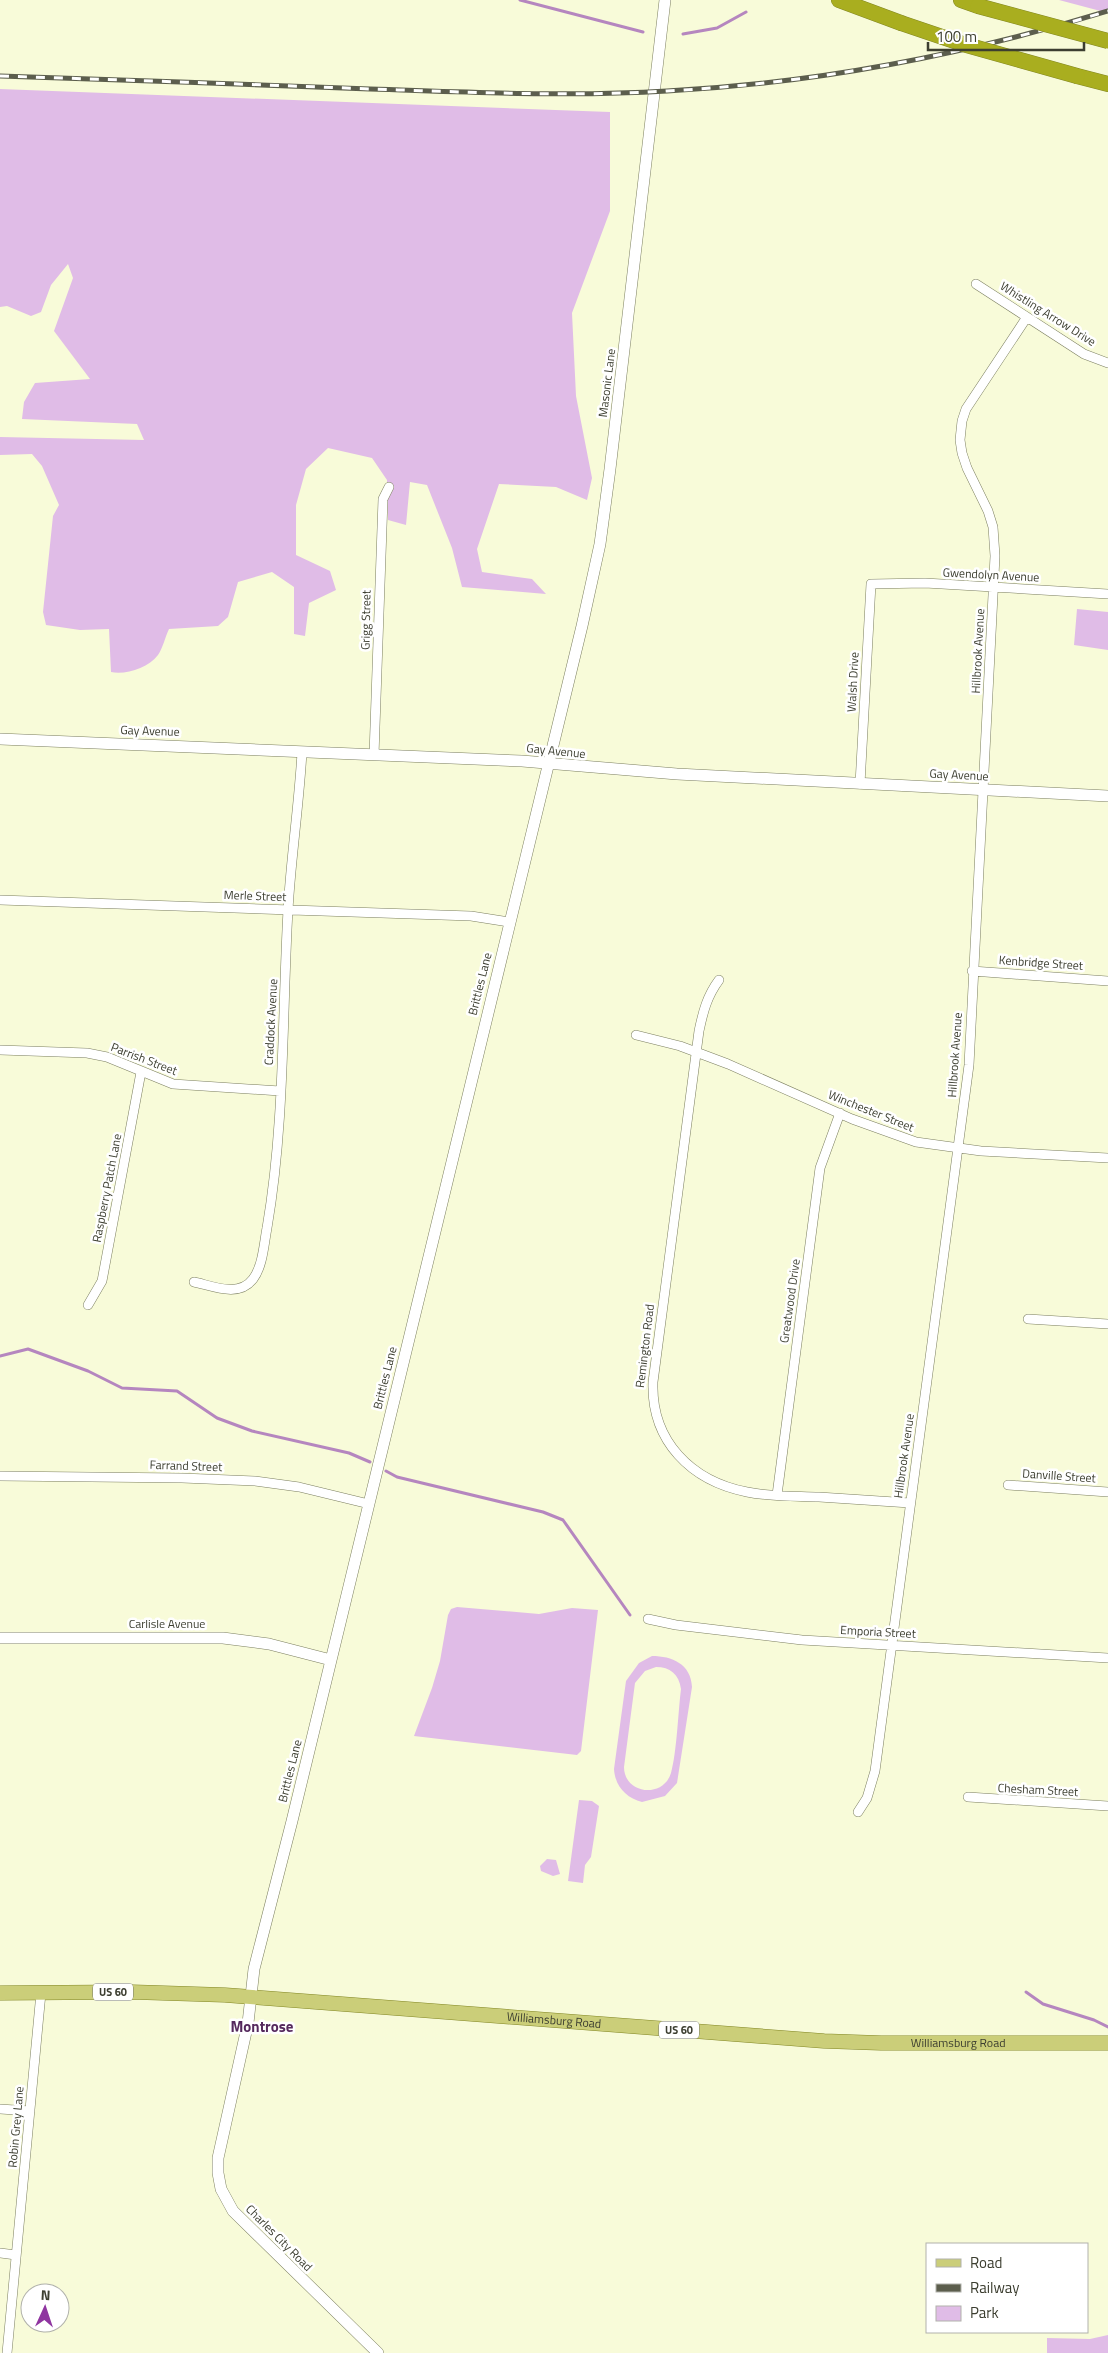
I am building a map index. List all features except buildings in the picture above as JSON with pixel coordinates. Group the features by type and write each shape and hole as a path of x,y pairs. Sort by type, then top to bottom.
{"highway":[{"path":"839,0 963,44 1108,84"},
{"path":"961,0 1108,41"}],"main road":[{"name":"Masonic Lane","path":"548,764 600,544 665,0"},
{"name":"Gay Avenue","path":"0,738 522,761 687,775 1108,796"},
{"name":"Brittles Lane","path":"250,1997 254,1969 331,1660 548,764"},
{"name":"Carlisle Avenue","path":"0,1638 223,1638 269,1644 331,1660"},
{"name":"Williamsburg Road","path":"0,1993 160,1992 250,1997 881,2044 1108,2043"},
{"name":"Charles City Road","path":"250,1997 248,2023 218,2151 218,2173 221,2189 233,2211 247,2227 378,2353"}],"street":[{"name":"Whistling Arrow Drive","path":"976,284 1084,354 1108,363"},
{"name":"Hillbrook Avenue","path":"858,1812 867,1798 874,1770 969,1065 972,971 995,556 993,526 983,496 967,468 962,453 960,440 962,421 966,409 1027,317"},
{"name":"Grigg Street","path":"374,755 383,499 389,487"},
{"name":"Gwendolyn Avenue","path":"873,583 925,583 1108,594"},
{"name":"Walsh Drive","path":"860,784 869,591 873,583"},
{"name":"Craddock Avenue","path":"194,1282 232,1290 244,1287 253,1280 257,1273 264,1247 274,1176 286,999 288,910 302,752"},
{"name":"Merle Street","path":"0,900 471,916 509,922"},
{"name":"Kenbridge Street","path":"972,971 1108,981"},
{"name":"Remington Road","path":"719,980 703,1010 696,1052 652,1400 656,1418 662,1434 671,1447 693,1468 712,1480 744,1492 910,1503"},
{"name":"Winchester Street","path":"636,1035 696,1052 737,1067 840,1113 902,1138 958,1148 1108,1158"},
{"name":"Parrish Street","path":"0,1050 87,1053 108,1057 173,1084 280,1091"},
{"name":"Raspberry Patch Lane","path":"88,1305 102,1282 142,1072"},
{"name":"Greatwood Drive","path":"777,1495 820,1168 840,1113"},
{"path":"1028,1319 1108,1324"},
{"name":"Farrand Street","path":"0,1476 182,1478 255,1481 299,1487 369,1504"},
{"name":"Danville Street","path":"1008,1484 1108,1492"},
{"name":"Emporia Street","path":"648,1619 676,1625 749,1635 1108,1658"},
{"name":"Chesham Street","path":"968,1798 1108,1806"},
{"name":"Robin Grey Lane","path":"7,2353 41,1993"},
{"path":"0,2109 30,2111"},
{"path":"0,2253 16,2255"}],"green space":[{"path":"1059,0 1108,0 1108,13"},
{"path":"0,89 610,112 610,211 572,313 576,396 592,478 587,500 556,487 499,484 477,549 482,572 532,579 546,594 462,587 452,548 427,485 410,482 406,525 388,520 387,480 372,458 328,448 306,469 296,505 296,555 330,571 336,590 309,603 305,636 294,634 294,587 272,572 238,582 228,617 218,626 169,629 161,649 154,660 136,670 111,672 109,629 80,630 46,625 43,612 53,516 59,505 42,466 32,454 0,455 0,437 144,440 137,424 22,419 24,402 35,383 90,379 54,331 73,278 68,264 51,285 41,312 31,316 7,306 0,307"},
{"path":"1077,609 1108,612 1108,650 1074,645"},
{"path":"457,1607 539,1614 572,1608 598,1610 581,1751 577,1755 414,1736 440,1661 448,1615 451,1609"},
{"path":"652,1656 673,1660 688,1672 692,1687 677,1783 665,1796 642,1802 631,1798 622,1790 614,1769 626,1681 639,1663","holes":["656,1667 666,1668 673,1672 680,1684 675,1754 671,1773 667,1781 653,1790 644,1790 630,1783 624,1767 635,1683 645,1671"]},
{"path":"579,1800 592,1801 599,1806 591,1857 585,1865 583,1883 568,1881"},
{"path":"547,1859 556,1860 560,1874 553,1876 541,1871 540,1866"},
{"path":"1108,2335 1108,2353 1047,2353 1047,2338 1090,2339"}],"waterway":[{"path":"520,0 643,32"},
{"path":"683,34 717,28 746,12"},
{"path":"0,1356 28,1349 88,1371 122,1388 177,1391 217,1418 252,1431 349,1453 370,1462"},
{"path":"386,1471 397,1477 543,1512 563,1520 630,1615"},
{"path":"1026,1992 1043,2004 1094,2020 1108,2027"}],"railway":[{"path":"0,76 518,93 593,94 667,91 723,87 835,74 945,54 1054,27 1108,11"}],"district":[{"name":"Montrose","path":"262,2027"}]}
